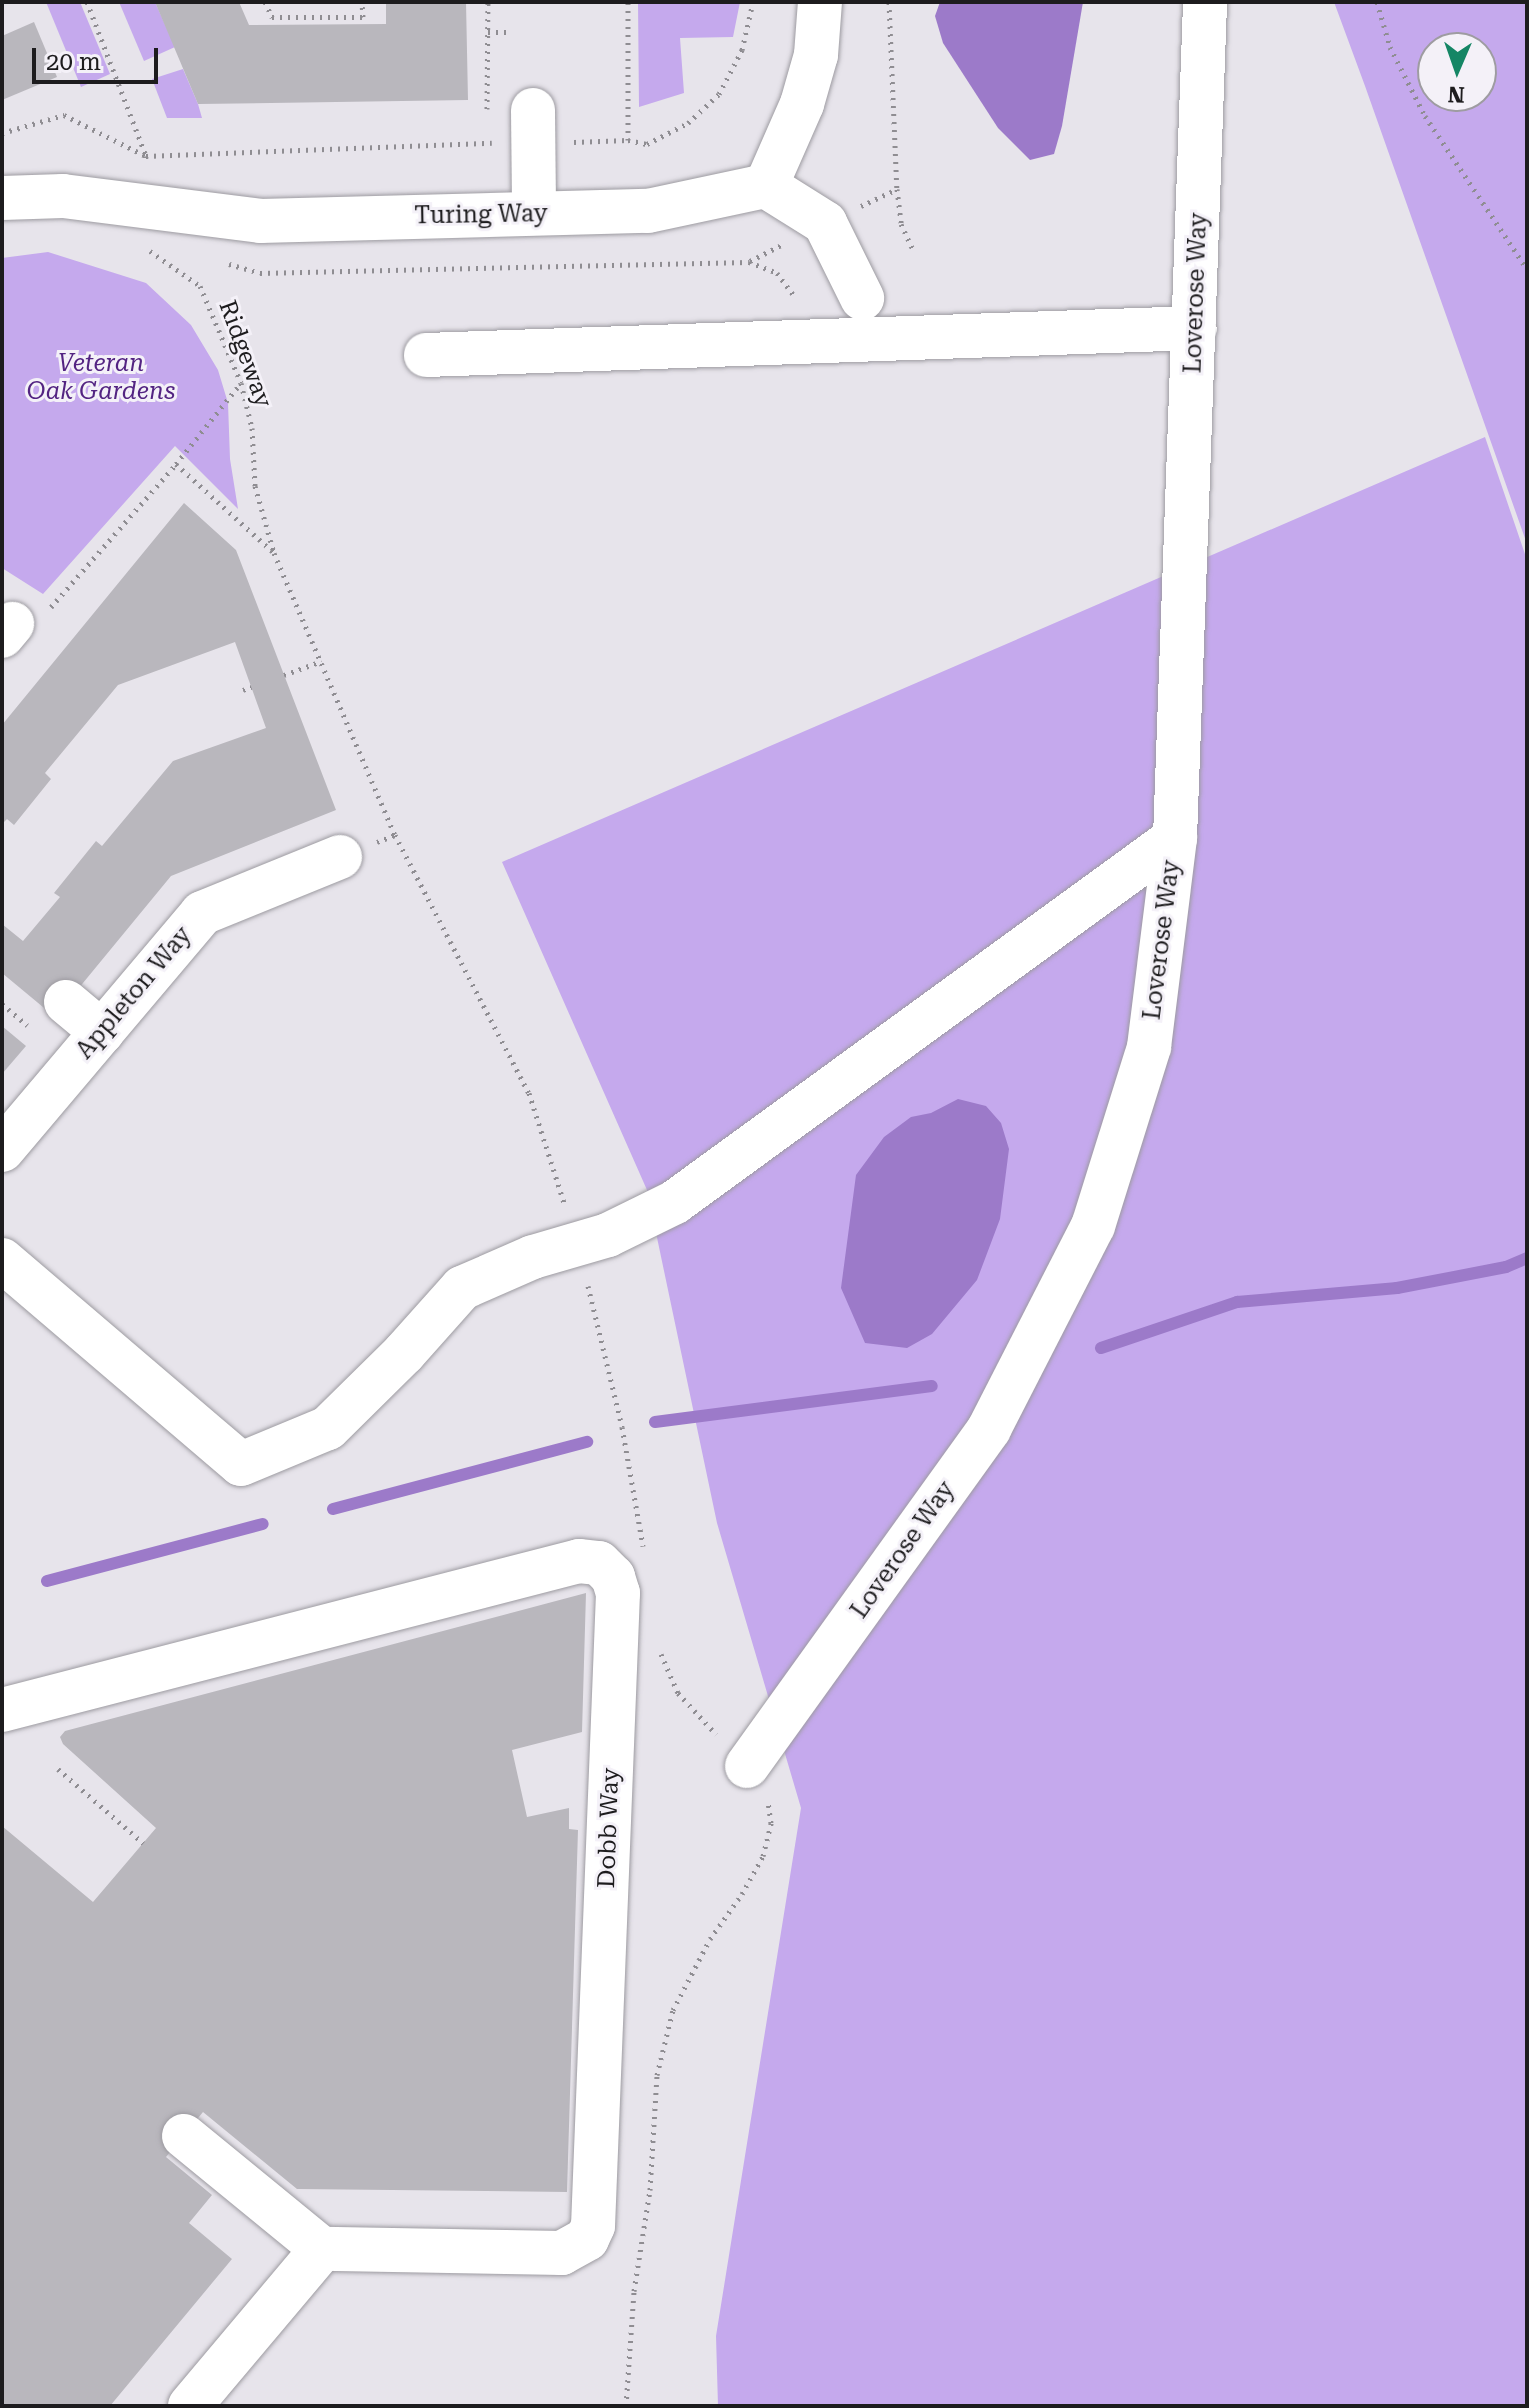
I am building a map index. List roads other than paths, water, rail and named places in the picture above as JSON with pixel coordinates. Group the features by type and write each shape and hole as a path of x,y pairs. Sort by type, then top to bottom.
{"street":[{"path":"820,2 816,55 802,104 766,186 825,223 862,298"},
{"name":"Loverose Way","path":"747,1766 989,1429 1093,1226 1149,1047 1175,838 1205,2"},
{"path":"533,127 534,213"},
{"name":"Turing Way","path":"2,198 63,196 260,221 648,211 766,186"},
{"path":"426,355 1195,328"},
{"path":"2,1260 241,1464 328,1428 404,1353 462,1288 533,1257 608,1235 675,1202 1175,838"},
{"name":"Appleton Way","path":"2,1150 202,913 340,857"},
{"path":"66,1002 102,1032"},
{"name":"Dobb Way","path":"2,1710 579,1561 599,1563 613,1577 618,1593 593,2226 576,2248 562,2253 322,2249"},
{"path":"184,2136 322,2249 190,2406"}],"waterway":[{"path":"1101,1348 1237,1302 1397,1288 1506,1267 1527,1258"},
{"path":"655,1422 932,1386"},
{"path":"333,1509 587,1442"},
{"path":"47,1581 263,1524"}],"park label":[{"name":"Veteran Oak Gardens","path":"101,378"}]}
